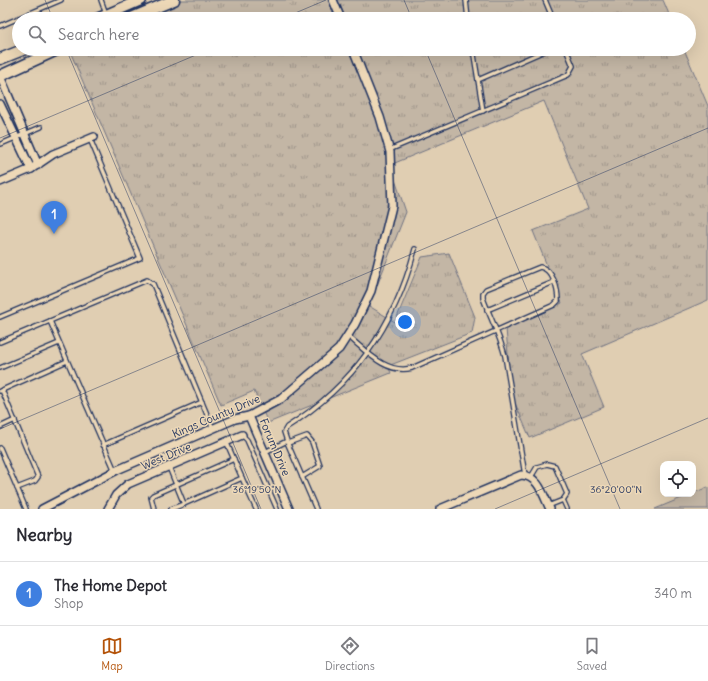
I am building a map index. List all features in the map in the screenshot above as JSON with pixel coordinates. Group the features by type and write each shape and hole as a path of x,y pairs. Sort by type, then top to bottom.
{"main road":[{"path":"116,12 141,0"},
{"path":"146,12 174,0"},
{"path":"0,60 12,55"},
{"path":"0,76 44,56"}],"street":[{"path":"333,0 338,12"},
{"name":"Kings County Drive","path":"42,509 115,471 213,428 249,416 281,399 339,349 348,336 371,291 392,206 389,150 380,117 356,56"},
{"path":"0,76 38,165"},
{"path":"0,104 31,169"},
{"path":"0,182 31,169 38,165 42,159 92,138"},
{"name":"Forum Drive","path":"249,416 289,509"},
{"name":"West Drive","path":"108,509 116,496 128,484 242,435"},
{"path":"440,509 499,483 522,475 528,476 540,488 549,508"}],"lane":[{"path":"33,12 61,0"},
{"path":"100,0 104,12"},
{"path":"466,0 467,12"},
{"path":"545,0 549,12"},
{"path":"0,26 12,21"},
{"path":"474,56 483,111"},
{"path":"478,80 533,56"},
{"path":"389,150 568,75 573,66 569,56"},
{"path":"1,144 41,127"},
{"path":"0,317 140,258 92,138"},
{"path":"316,509 284,432 286,427 318,405 339,386 368,353 385,326 401,295 415,249"},
{"path":"348,336 368,353 391,368 404,370 496,332 554,305 558,301 558,295 550,272 545,268 540,267 486,289 483,298 488,310 496,332 505,356 528,476"},
{"path":"0,342 147,280 153,284 213,428"},
{"path":"488,310 554,282"},
{"path":"50,321 115,471"},
{"path":"0,368 59,343"},
{"path":"17,488 35,481 38,477 16,420 1,390 67,361"},
{"path":"103,445 202,402"},
{"path":"0,428 16,420"},
{"path":"242,435 247,440 278,509"},
{"path":"265,452 287,442 307,436 312,442 320,466 317,470 302,476"},
{"path":"226,442 256,509"},
{"path":"0,448 26,509"},
{"path":"154,509 150,497 176,484 234,460"},
{"path":"528,476 537,467 547,464 555,466 567,494 563,500 549,508"},
{"path":"168,467 184,504"},
{"path":"171,509 242,478"},
{"path":"563,500 567,509"}],"green space":[{"path":"168,0 663,0 668,12 143,12"},
{"path":"72,56 687,56 708,106 708,300 582,354 604,407 530,438 511,394 506,328 562,303 533,231 588,209 544,101 390,165 406,212 369,306 395,322 422,257 449,253 475,317 472,333 388,366 391,373 268,423 254,391 221,405"},
{"path":"708,487 708,509 655,509 684,497 696,497 696,492"}],"place":[{"name":"The Home Depot","path":"54,234"}]}
